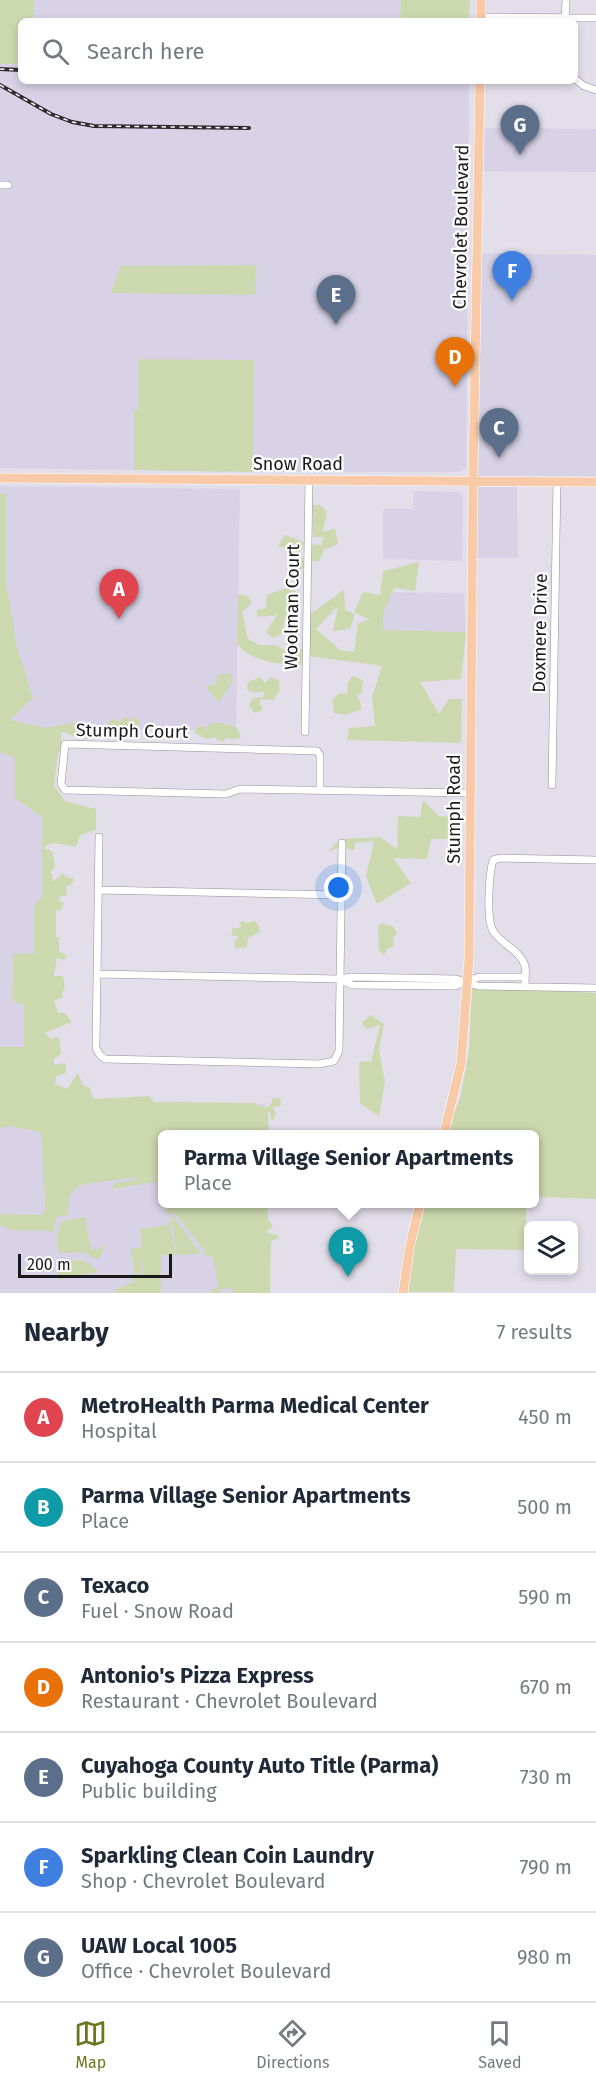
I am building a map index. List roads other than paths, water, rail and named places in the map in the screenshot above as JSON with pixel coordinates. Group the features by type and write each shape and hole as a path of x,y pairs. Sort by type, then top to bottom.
{"main road":[{"path":"481,0 481,18"},
{"name":"Chevrolet Boulevard","path":"473,481 480,84"},
{"name":"Snow Road","path":"0,478 596,482"},
{"name":"Stumph Road","path":"445,1130 461,1063 469,959 473,481"},
{"path":"403,1293 410,1245 419,1208"}],"street":[{"path":"565,18 566,0"},
{"path":"578,19 596,18"},
{"path":"578,81 596,90"},
{"name":"Woolman Court","path":"305,732 309,481"},
{"name":"Doxmere Drive","path":"552,785 557,481"},
{"name":"Stumph Court","path":"320,790 320,755 317,751 65,744 61,784 65,790 226,794 240,789 470,793"},
{"path":"99,837 96,1048 105,1059 319,1064 334,1061 339,1051 342,843"},
{"path":"525,986 525,966 521,959 500,940 490,925 490,870 493,860 501,858 596,860"},
{"path":"98,890 342,895"},
{"path":"97,974 340,979 351,977 444,978 478,986 596,988"},
{"path":"467,982 479,977 525,977"}],"railway":[{"path":"0,69 18,70"},
{"path":"0,85 51,114 72,122 94,126 249,128"}],"place":[{"name":"UAW Local 1005","path":"520,155"},
{"name":"Sparkling Clean Coin Laundry","path":"512,301"},
{"name":"Cuyahoga County Auto Title (Parma)","path":"336,325"},
{"name":"Antonio's Pizza Express","path":"455,387"},
{"name":"Texaco","path":"499,458"},
{"name":"MetroHealth Parma Medical Center","path":"119,619"},
{"name":"Parma Village Senior Apartments","path":"348,1277"}]}
